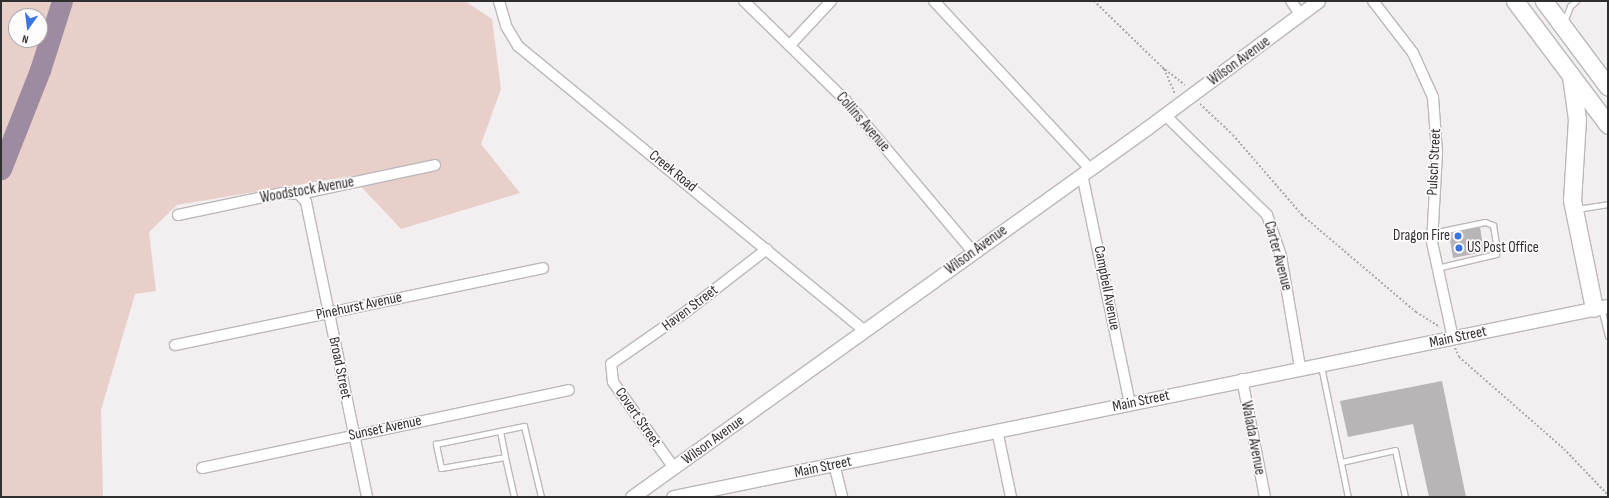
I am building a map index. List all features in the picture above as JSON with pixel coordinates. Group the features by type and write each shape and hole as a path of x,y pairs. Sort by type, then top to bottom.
{"highway":[{"path":"1515,1 1608,125"},
{"path":"1544,1 1608,87"},
{"path":"1571,76 1577,119 1572,178 1574,210 1601,307"}],"street":[{"name":"Creek Road","path":"499,1 506,26 518,46 864,330"},
{"name":"Collins Avenue","path":"744,1 846,101 973,252"},
{"path":"790,45 831,1"},
{"path":"934,1 1085,171"},
{"path":"1291,1 1300,14"},
{"name":"Wilson Avenue","path":"632,497 1165,115 1318,1"},
{"name":"Pulsch Street","path":"1373,1 1413,53 1433,97 1437,152 1432,233 1437,268 1454,344"},
{"name":"Carter Avenue","path":"1165,115 1267,215 1281,256 1300,367"},
{"name":"Woodstock Avenue","path":"178,214 282,194 299,194 435,165"},
{"name":"Campbell Avenue","path":"1085,171 1130,403"},
{"name":"Broad Street","path":"299,194 306,202 368,497"},
{"name":"Haven Street","path":"611,364 687,311 767,249"},
{"name":"Pinehurst Avenue","path":"174,345 543,268"},
{"name":"Main Street","path":"673,497 1300,367 1454,344 1601,307"},
{"name":"Covert Street","path":"611,364 613,382 674,468"},
{"name":"Walada Avenue","path":"1242,379 1265,497"},
{"name":"Sunset Avenue","path":"202,468 569,390"},
{"path":"997,430 1011,497"},
{"path":"834,464 842,497"}],"lane":[{"path":"1563,26 1570,6 1576,1"},
{"path":"1574,210 1608,204"},
{"path":"1432,233 1485,222 1493,225 1497,249 1496,254 1437,268"},
{"path":"1601,307 1608,336"},
{"path":"1321,365 1348,497"},
{"path":"504,457 441,468 436,444 524,426 542,497"},
{"path":"500,431 504,457 514,497"},
{"path":"1341,462 1395,450 1405,497"}],"path":[{"path":"1094,1 1162,67 1187,87"},
{"path":"1162,67 1175,95"},
{"path":"1197,100 1254,158 1302,215 1416,312 1439,326"},
{"path":"1454,344 1543,429 1608,495"}],"shaded area":[{"path":"1,1 465,1 492,19 501,89 481,144 520,193 401,229 351,176 177,205 149,232 156,291 135,294 101,410 103,497 1,497"}],"building":[{"path":"1480,227 1484,252 1453,258 1449,234"},
{"path":"1442,381 1466,497 1429,497 1413,424 1348,437 1340,401"}],"waterway":[{"path":"1,169 40,70 62,1"}],"place":[{"name":"Dragon Fire","path":"1458,236"},
{"name":"US Post Office","path":"1459,248"}]}
